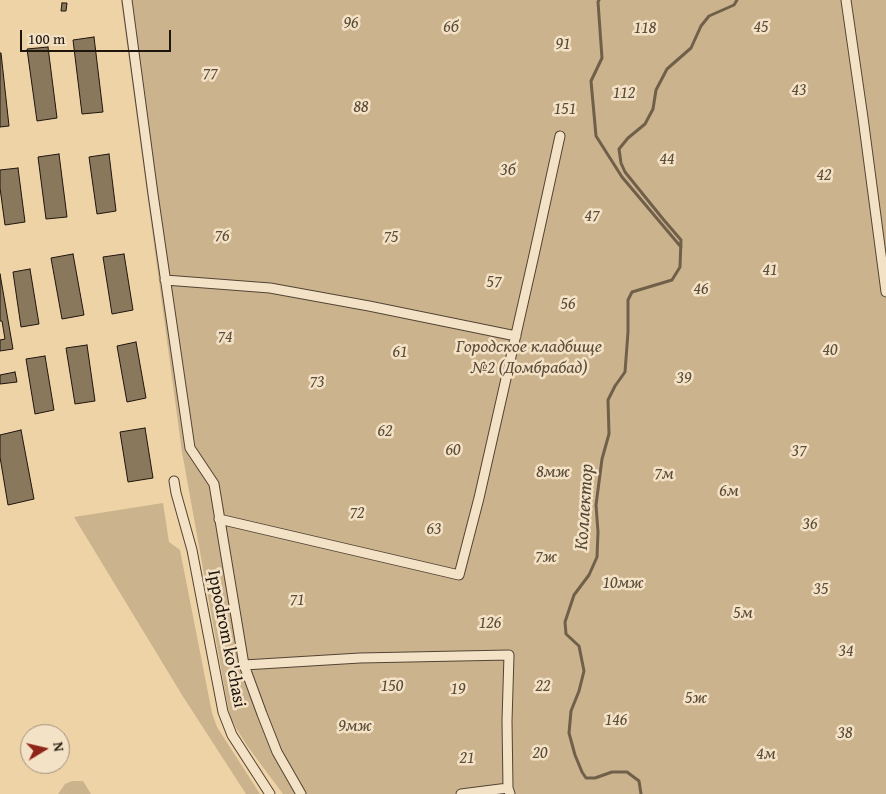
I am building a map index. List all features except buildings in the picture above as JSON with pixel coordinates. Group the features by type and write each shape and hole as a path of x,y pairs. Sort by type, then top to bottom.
{"street":[{"path":"127,0 190,448 214,484 244,665 277,752 300,794"},
{"path":"846,0 886,292"},
{"path":"219,519 459,575 516,336 560,136"},
{"path":"165,280 270,288 516,336"},
{"name":"Ippodrom ko'chasi","path":"174,481 192,550 223,712 235,740 270,794"},
{"path":"244,665 360,658 509,654 507,721 509,791 461,794"}],"green space":[{"name":"Городское кладбище №2 (Домбрабад)","path":"121,0 886,0 886,794 283,794 248,747 230,717 182,452"},
{"path":"163,503 169,542 180,550 212,713 217,727 260,794 246,794 182,695 74,517"},
{"path":"72,781 83,781 91,794 58,794 65,784"}],"waterway":[{"path":"599,0 602,58 591,81 596,136 622,177 681,247"},
{"name":"Коллектор","path":"641,794 639,781 627,772 612,772 595,778 586,778 582,772 569,733 571,711 584,671 579,646 566,634 565,622 574,595 589,575 597,557 596,505 602,459 609,434 608,400 625,372 628,300 632,292 672,280 680,267 681,240 625,172 621,163 619,149 628,138 645,124 653,109 656,90 667,69 691,48 701,26 709,16 734,5 737,0"}],"park label":[{"name":"96","path":"351,23"},
{"name":"6б","path":"451,27"},
{"name":"45","path":"761,27"},
{"name":"118","path":"645,28"},
{"name":"91","path":"563,44"},
{"name":"77","path":"210,74"},
{"name":"43","path":"799,90"},
{"name":"112","path":"624,93"},
{"name":"88","path":"361,107"},
{"name":"151","path":"565,109"},
{"name":"44","path":"667,159"},
{"name":"3б","path":"508,170"},
{"name":"42","path":"824,175"},
{"name":"47","path":"592,216"},
{"name":"76","path":"222,236"},
{"name":"75","path":"391,237"},
{"name":"41","path":"770,270"},
{"name":"57","path":"494,282"},
{"name":"46","path":"701,289"},
{"name":"56","path":"568,304"},
{"name":"74","path":"225,337"},
{"name":"40","path":"830,350"},
{"name":"61","path":"400,352"},
{"name":"39","path":"684,378"},
{"name":"73","path":"317,382"},
{"name":"62","path":"385,431"},
{"name":"60","path":"453,450"},
{"name":"37","path":"799,451"},
{"name":"8мж","path":"553,472"},
{"name":"7м","path":"664,474"},
{"name":"6м","path":"729,491"},
{"name":"72","path":"357,513"},
{"name":"36","path":"810,524"},
{"name":"63","path":"434,529"},
{"name":"7ж","path":"546,557"},
{"name":"10мж","path":"623,583"},
{"name":"35","path":"821,589"},
{"name":"71","path":"297,600"},
{"name":"5м","path":"743,613"},
{"name":"126","path":"490,623"},
{"name":"34","path":"846,651"},
{"name":"150","path":"392,686"},
{"name":"22","path":"543,686"},
{"name":"19","path":"458,689"},
{"name":"5ж","path":"696,698"},
{"name":"146","path":"616,720"},
{"name":"9мж","path":"355,726"},
{"name":"38","path":"845,733"},
{"name":"20","path":"540,753"},
{"name":"4м","path":"766,754"},
{"name":"21","path":"467,758"}]}
